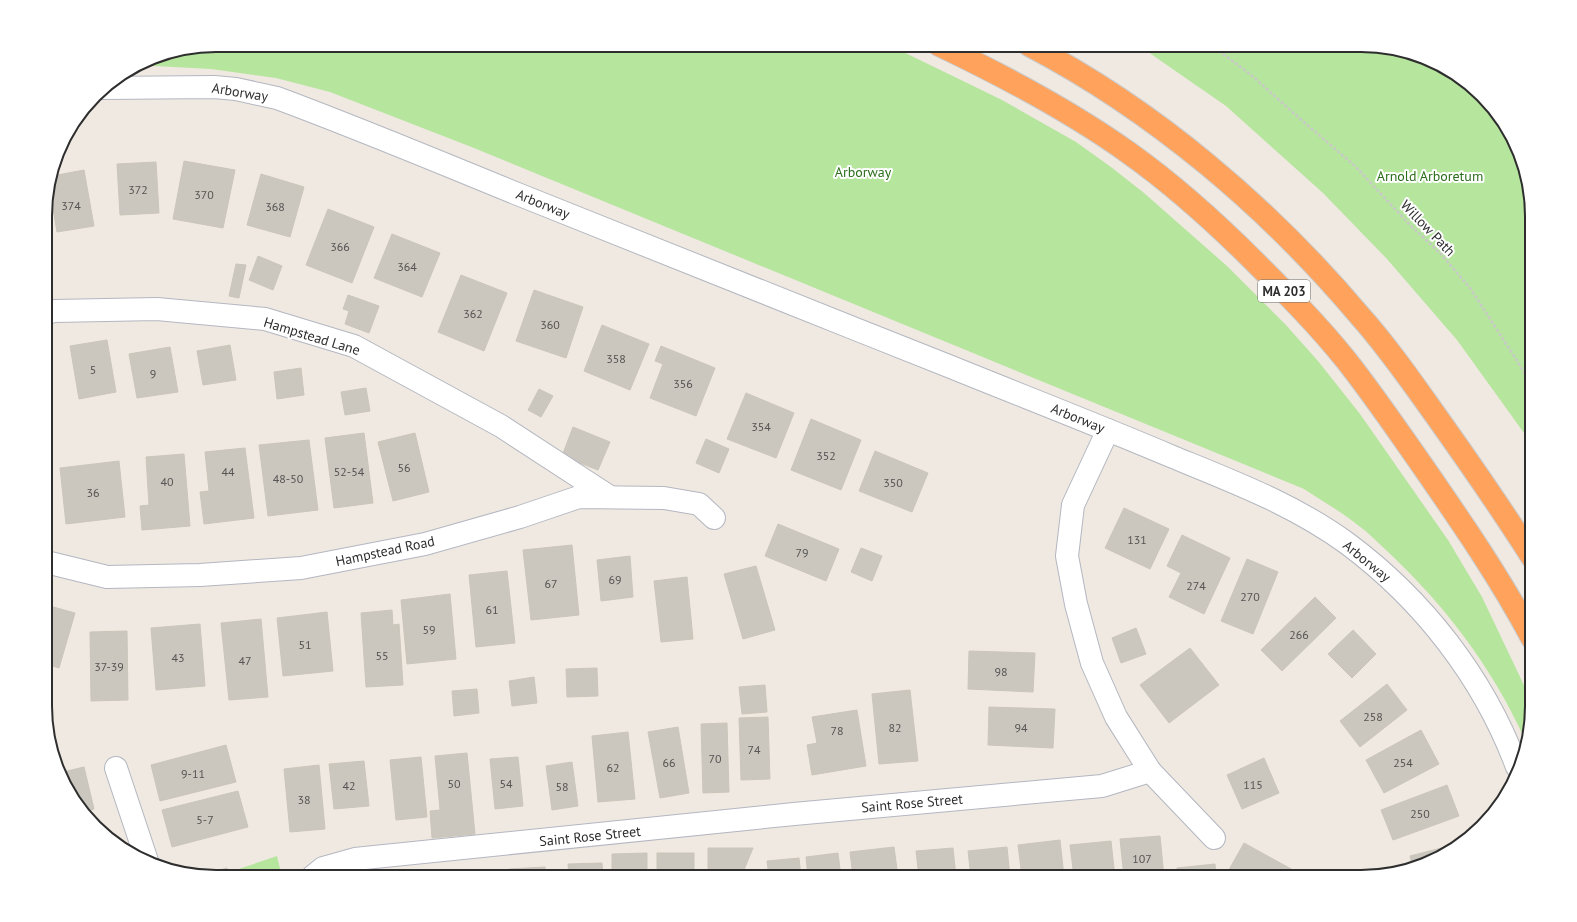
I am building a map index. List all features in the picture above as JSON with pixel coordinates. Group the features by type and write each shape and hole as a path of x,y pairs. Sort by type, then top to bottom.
{"highway":[{"name":"MA 203","path":"953,52 1042,98 1087,125 1129,153 1172,186 1223,231 1279,286 1331,342 1379,404 1479,548 1525,626"},
{"name":"MA 203","path":"1041,52 1102,87 1175,138 1237,191 1294,245 1349,302 1387,348 1474,470 1525,546"}],"street":[{"name":"Arborway","path":"114,88 214,87 236,89 276,98 1108,430 1251,489 1311,518 1381,570 1413,600 1455,652 1474,680 1494,716 1515,762"},
{"name":"Hampstead Lane","path":"52,312 157,309 265,319 354,346 501,426 610,497"},
{"path":"1108,430 1073,505 1068,556 1076,604 1092,663 1116,717 1150,770 1214,838"},
{"name":"Hampstead Road","path":"52,563 107,577 200,575 301,568 426,544 520,518 579,497 664,498 699,504 714,518"},
{"path":"116,768 145,854"},
{"name":"Saint Rose Street","path":"320,870 322,868 355,859 802,813 1102,786 1150,770"}],"path":[{"name":"Willow Path","path":"1220,52 1250,74 1356,166 1410,224 1441,254 1470,288 1525,374"}],"green space":[{"name":"Arborway","path":"205,52 903,52 1002,100 1076,142 1144,193 1227,266 1285,324 1318,361 1360,414 1448,540 1482,597 1525,687 1525,717 1523,735 1512,713 1482,662 1428,592 1366,532 1346,516 1304,489 474,148 330,92 276,78 211,69 148,66 184,55"},
{"name":"Arnold Arboretum","path":"1148,52 1383,53 1424,64 1434,69 1461,86 1477,100 1491,116 1513,153 1524,194 1525,434 1457,340 1387,259 1323,193 1226,106"},
{"path":"277,856 280,870 239,870"}],"building":[{"path":"184,161 235,170 223,228 173,219"},
{"path":"156,162 159,213 120,215 117,164"},
{"path":"84,170 94,226 57,232 52,203 57,175"},
{"path":"261,174 304,187 290,237 247,225"},
{"path":"328,209 374,227 352,283 306,265"},
{"path":"392,234 440,253 422,297 374,278"},
{"path":"258,256 282,266 273,290 249,280"},
{"path":"236,264 246,265 239,298 229,296"},
{"path":"461,275 507,293 484,351 438,332"},
{"path":"534,290 583,307 566,358 516,341"},
{"path":"348,295 379,306 369,333 345,324 349,311 343,309"},
{"path":"602,325 649,344 630,390 584,371"},
{"path":"107,340 116,392 79,399 70,346"},
{"path":"230,345 236,380 203,385 197,351"},
{"path":"661,346 715,368 696,416 650,398 663,364 655,361"},
{"path":"170,347 178,392 137,398 129,354"},
{"path":"301,368 304,395 277,399 274,372"},
{"path":"366,388 370,411 345,415 341,392"},
{"path":"539,389 553,396 541,417 528,410"},
{"path":"746,393 794,413 776,458 727,439"},
{"path":"811,419 861,440 841,490 791,470"},
{"path":"573,427 610,442 598,470 562,456"},
{"path":"364,433 373,503 334,508 325,438"},
{"path":"415,433 429,492 393,501 378,442"},
{"path":"706,439 729,449 719,473 696,463"},
{"path":"309,440 318,510 268,516 259,445"},
{"path":"245,448 254,518 204,524 200,492 209,491 205,452"},
{"path":"875,451 928,473 912,512 859,491"},
{"path":"184,454 190,526 142,530 140,506 149,505 146,457"},
{"path":"119,461 125,517 66,524 60,468"},
{"path":"1124,508 1169,529 1150,569 1105,548"},
{"path":"778,524 839,549 826,581 765,556"},
{"path":"1182,535 1230,558 1204,614 1169,597 1181,573 1167,566"},
{"path":"572,545 579,615 531,620 523,550"},
{"path":"861,548 882,556 872,581 851,572"},
{"path":"630,556 633,597 601,601 597,560"},
{"path":"1247,559 1278,572 1253,634 1221,621"},
{"path":"756,566 775,630 743,639 724,574"},
{"path":"507,571 515,643 476,647 469,575"},
{"path":"687,577 693,639 661,642 654,581"},
{"path":"450,594 456,659 407,664 401,600"},
{"path":"1315,597 1336,618 1282,671 1261,650"},
{"path":"52,607 75,613 59,668 52,666"},
{"path":"392,610 393,625 399,624 403,685 366,687 361,613"},
{"path":"327,612 333,671 283,676 277,618"},
{"path":"261,619 268,697 229,700 221,623"},
{"path":"200,624 205,686 156,690 151,628"},
{"path":"1136,628 1146,654 1121,663 1112,638"},
{"path":"1353,630 1376,654 1352,678 1328,654"},
{"path":"127,631 128,700 91,701 90,632"},
{"path":"1190,648 1219,685 1169,723 1140,685"},
{"path":"969,651 1035,653 1033,692 968,689"},
{"path":"597,668 598,696 567,697 566,669"},
{"path":"534,677 537,703 512,706 509,681"},
{"path":"1387,684 1407,710 1360,747 1340,721"},
{"path":"765,685 767,712 742,714 739,687"},
{"path":"477,689 479,713 454,716 452,691"},
{"path":"910,690 918,761 879,764 872,694"},
{"path":"989,707 1055,709 1053,748 988,745"},
{"path":"857,710 866,766 812,775 807,745 817,743 812,717"},
{"path":"768,717 770,779 741,780 739,718"},
{"path":"727,723 729,792 703,793 701,724"},
{"path":"678,727 689,793 660,798 648,732"},
{"path":"1421,730 1439,764 1384,793 1366,760"},
{"path":"628,732 635,799 598,802 592,736"},
{"path":"226,745 236,782 160,801 151,765"},
{"path":"467,753 475,834 432,838 430,811 440,810 435,756"},
{"path":"421,757 427,817 396,820 390,760"},
{"path":"518,757 523,806 495,809 490,759"},
{"path":"1264,758 1279,793 1242,809 1227,775"},
{"path":"364,761 369,806 334,809 329,764"},
{"path":"572,762 578,806 552,810 546,766"},
{"path":"319,765 325,829 290,832 284,769"},
{"path":"84,767 94,809 90,810 86,806 65,771"},
{"path":"1447,785 1459,816 1393,840 1381,810"},
{"path":"238,791 248,827 172,847 162,810"},
{"path":"1160,836 1163,870 1123,870 1120,839"},
{"path":"1060,840 1063,870 1021,870 1018,845"},
{"path":"1111,841 1114,870 1073,870 1070,845"},
{"path":"1244,843 1293,870 1229,870"},
{"path":"894,847 897,870 852,870 850,852"},
{"path":"1007,847 1009,870 970,870 968,851"},
{"path":"1444,847 1424,858 1411,862 1410,856"},
{"path":"708,848 753,848 744,870 708,870"},
{"path":"953,848 955,870 918,870 916,851"},
{"path":"647,853 647,870 612,870 612,854"},
{"path":"657,853 694,853 694,870 657,870"},
{"path":"838,853 840,870 807,870 806,857"},
{"path":"799,858 800,870 768,870 767,861"},
{"path":"602,863 602,870 568,870 568,864"},
{"path":"1215,864 1215,870 1177,870 1177,868"},
{"path":"545,867 545,870 509,870"}]}
